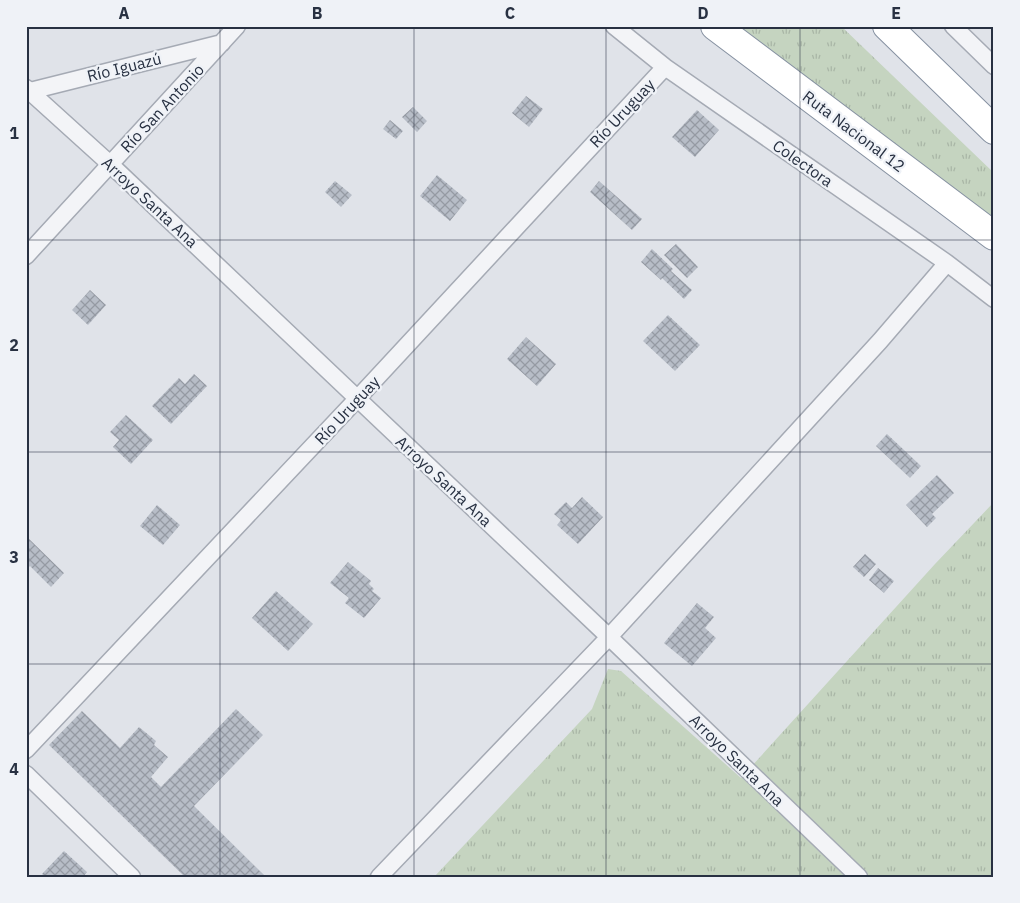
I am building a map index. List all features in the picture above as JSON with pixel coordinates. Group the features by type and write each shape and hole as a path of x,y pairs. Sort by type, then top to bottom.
{"highway":[{"name":"Ruta Nacional 12","path":"715,26 994,236"},
{"path":"887,26 994,130"}],"street":[{"name":"Río San Antonio","path":"26,256 237,26"},
{"name":"Colectora","path":"614,26 664,66 947,263 994,299"},
{"path":"952,26 994,66"},
{"name":"Río Iguazú","path":"28,90 222,43"},
{"name":"Río Uruguay","path":"26,750 357,399 664,66"},
{"name":"Arroyo Santa Ana","path":"28,90 110,164 859,877"},
{"path":"380,877 608,637 880,341 947,263"},
{"path":"26,774 132,877"}],"green space":[{"path":"733,26 841,26 994,173 994,220"},
{"path":"994,502 994,877 434,877 592,709 608,669 621,671 741,778 935,564"}],"building":[{"path":"526,96 543,109 529,127 512,113"},
{"path":"413,107 427,121 417,132 402,117"},
{"path":"697,110 719,130 695,157 672,137"},
{"path":"390,120 403,131 396,139 383,129"},
{"path":"437,175 467,200 450,221 420,196"},
{"path":"335,181 352,195 341,207 325,192"},
{"path":"599,181 642,219 632,230 590,192"},
{"path":"676,244 698,267 687,278 664,255"},
{"path":"652,249 673,269 671,271 692,290 684,299 662,278 661,280 641,262"},
{"path":"90,290 106,305 88,325 72,310"},
{"path":"668,315 700,345 675,371 643,341"},
{"path":"526,337 556,364 537,386 507,359"},
{"path":"194,374 207,386 171,424 152,406 179,378 185,384"},
{"path":"126,415 153,440 131,464 113,447 119,440 110,432"},
{"path":"887,434 921,466 910,478 876,446"},
{"path":"937,475 954,493 932,514 936,518 927,527 906,505"},
{"path":"582,497 603,517 578,544 557,525 561,520 554,514 566,502 572,508"},
{"path":"157,505 180,525 163,545 140,526"},
{"path":"26,536 64,573 51,587 30,566 26,570"},
{"path":"865,554 876,564 864,577 853,567"},
{"path":"348,562 371,581 369,584 374,589 372,591 381,598 364,618 345,603 349,598 330,583"},
{"path":"878,568 894,581 884,593 869,580"},
{"path":"276,591 313,624 288,651 252,618"},
{"path":"697,603 714,617 705,628 716,638 692,666 664,643"},
{"path":"236,709 263,735 194,806 266,877 185,877 49,745 82,711 120,748 139,727 156,741 154,745 168,757 151,777 161,787"},
{"path":"64,851 87,872 83,877 45,877 42,874"}]}
